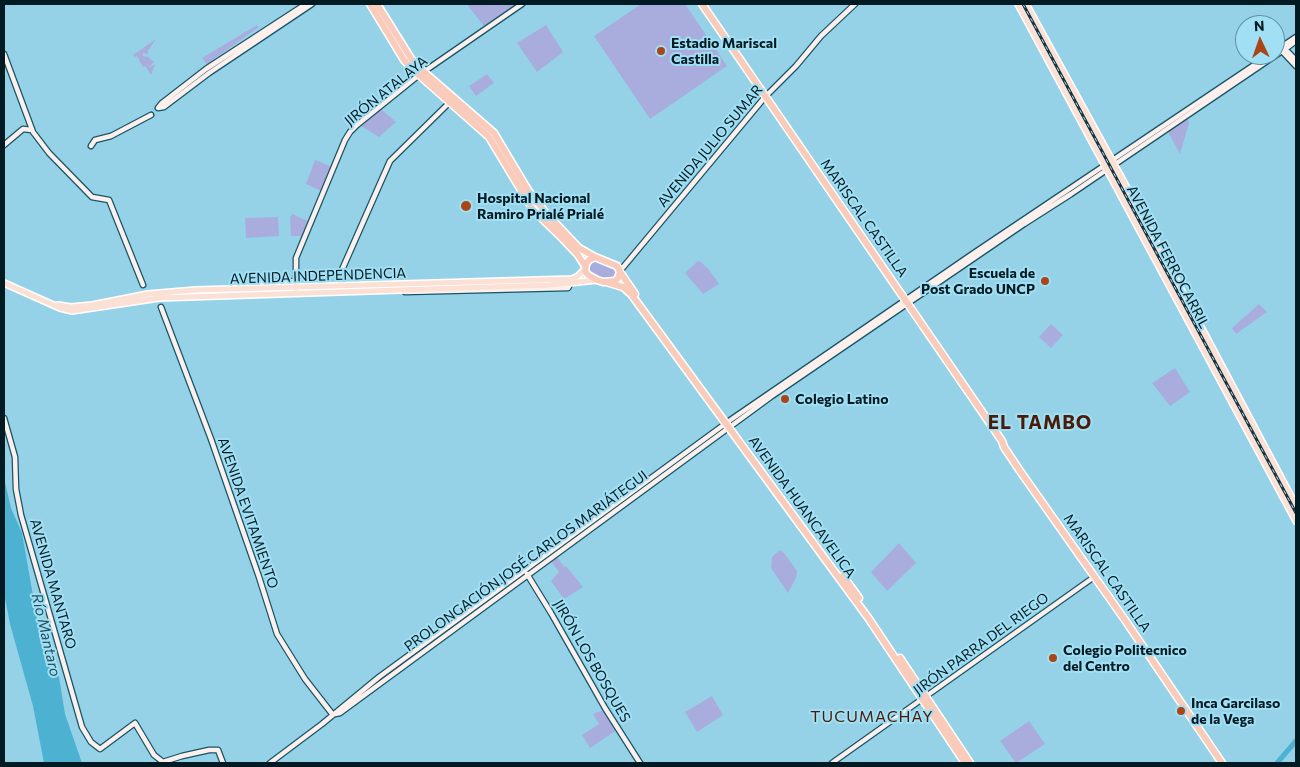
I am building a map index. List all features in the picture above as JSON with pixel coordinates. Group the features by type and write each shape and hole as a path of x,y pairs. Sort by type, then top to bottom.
{"highway":[{"path":"370,4 404,60 494,133 504,155"},
{"path":"377,4 422,74 489,137 578,255 588,275 597,280"},
{"path":"697,4 764,98"},
{"name":"MARISCAL CASTILLA","path":"702,4 764,98 1222,763"},
{"path":"558,230 579,248 618,269 616,280 606,282"},
{"path":"585,267 589,260 595,257"},
{"name":"AVENIDA HUANCAVELICA","path":"618,269 729,424"},
{"name":"AVENIDA HUANCAVELICA","path":"597,280 623,287 631,294 872,616 964,763"},
{"name":"AVENIDA HUANCAVELICA","path":"924,698 970,763"}],"main road":[{"name":"AVENIDA FERROCARRIL","path":"1018,4 1296,522"},
{"name":"AVENIDA FERROCARRIL","path":"1026,4 1113,162 1296,506"},
{"name":"AVENIDA INDEPENDENCIA","path":"4,282 50,304 72,312 159,298 341,286 572,279 578,276 585,267"},
{"name":"AVENIDA INDEPENDENCIA","path":"296,290 505,287 597,280"}],"street":[{"path":"306,4 206,70 158,108 164,107 209,73 312,4"},
{"name":"JIRÓN ATALAYA","path":"296,290 296,258 345,140 357,125 422,74 522,4"},
{"name":"AVENIDA JULIO SUMAR","path":"618,269 626,262 764,98 796,66 821,36 855,4"},
{"path":"1285,46 1296,36"},
{"path":"1285,47 1296,41"},
{"path":"1285,51 1296,60"},
{"path":"1285,53 1296,66"},
{"path":"4,54 32,130 49,153 92,197 109,200 143,285"},
{"path":"1106,167 1254,65"},
{"path":"1113,162 1258,65"},
{"path":"341,286 342,272 390,161 450,102"},
{"path":"91,146 95,140 111,136 151,115"},
{"path":"4,145 23,129 32,130"},
{"name":"PROLONGACIÓN JOSÉ CARLOS MARIÁTEGUI","path":"270,763 729,424 1106,167"},
{"name":"AVENIDA INDEPENDENCIA","path":"256,283 296,281"},
{"name":"AVENIDA INDEPENDENCIA","path":"256,297 568,288 571,283"},
{"name":"AVENIDA EVITAMIENTO","path":"161,307 211,439 260,577 277,634 305,679 333,715"},
{"name":"AVENIDA MANTARO","path":"4,418 14,457 20,510 82,727 91,742 100,749 136,723 154,755 163,762 200,752 218,750 223,763"},
{"name":"JIRÓN LOS BOSQUES","path":"526,573 552,613 605,708 640,763"},
{"name":"JIRÓN PARRA DEL RIEGO","path":"832,763 1094,577"}],"shaded area":[{"path":"471,4 517,4 484,26 468,6"},
{"name":"Estadio Mariscal Castilla","path":"641,4 685,4 727,66 650,119 594,36"},
{"path":"257,25 259,27 214,59 214,63 209,67 202,58"},
{"path":"546,25 563,52 537,72 517,43"},
{"path":"156,39 148,54 143,53 143,56 148,57 154,62 148,68 155,64 151,75 145,66 143,67 137,56 133,55"},
{"path":"487,74 494,83 476,96 469,86"},
{"path":"381,109 396,122 379,137 361,126"},
{"path":"1185,119 1188,119 1189,123 1180,154 1168,132"},
{"path":"315,160 332,167 321,191 306,184"},
{"path":"292,214 308,221 302,236 291,236 290,218"},
{"path":"278,217 279,236 246,238 245,218"},
{"path":"596,259 618,271 616,277 601,279 588,272 587,266 589,262"},
{"path":"698,261 710,271 719,284 703,294 685,273"},
{"path":"1259,304 1267,312 1236,334 1232,328"},
{"path":"1051,324 1063,335 1051,348 1039,337"},
{"path":"1175,368 1190,392 1170,406 1152,383"},
{"path":"4,478 11,508 22,533 37,618 58,671 65,714 82,763 44,763 33,706 10,624 4,593"},
{"path":"899,543 916,563 887,591 871,572"},
{"path":"780,550 797,571 796,578 788,593 771,568 772,557"},
{"path":"557,557 583,587 564,599 551,581 559,572 551,561"},
{"path":"712,696 723,715 697,732 685,712"},
{"path":"604,710 617,730 590,748 582,735 599,724 593,714"},
{"path":"1029,721 1045,744 1016,763 1000,741"}],"waterway":[{"path":"1277,763 1296,741"}],"railway":[{"path":"1023,4 1296,513"}],"place":[{"name":"Estadio Mariscal Castilla","path":"661,51"},
{"name":"Hospital Nacional Ramiro Prialé Prialé","path":"466,206"},
{"name":"Escuela de Post Grado UNCP","path":"1045,281"},
{"name":"Colegio Latino","path":"785,399"},
{"name":"Colegio Politecnico del Centro","path":"1053,658"},
{"name":"Inca Garcilaso de la Vega","path":"1181,711"}],"district":[{"name":"EL TAMBO","path":"1040,423"},
{"name":"TUCUMACHAY","path":"872,717"}],"water label":[{"name":"Río Mantaro","path":"46,635"}]}
